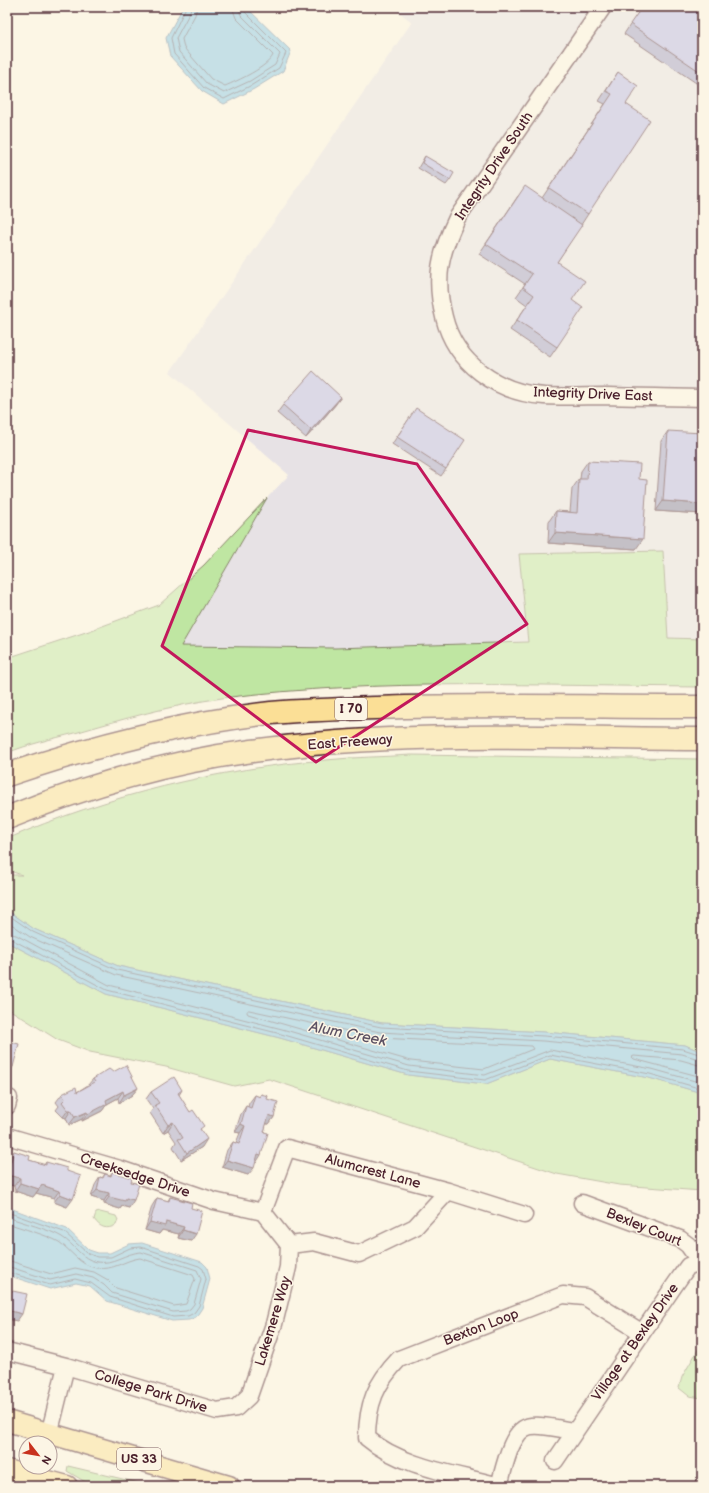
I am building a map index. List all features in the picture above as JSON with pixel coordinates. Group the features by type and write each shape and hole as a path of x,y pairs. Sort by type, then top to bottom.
{"highway":[{"name":"I 70","path":"7,775 82,750 125,739 191,726 272,713 427,706 702,707"},
{"name":"East Freeway","path":"7,818 96,786 139,774 182,764 272,748 382,739 702,739"}],"main road":[{"name":"US 33","path":"7,1421 41,1435"},
{"name":"US 33","path":"58,1440 167,1466 229,1486"},
{"path":"7,1470 38,1477 67,1486"}],"street":[{"name":"Integrity Drive South","path":"453,343 444,316 438,282 442,259 451,230 457,218 604,7"},
{"name":"Integrity Drive East","path":"453,343 465,359 487,378 516,390 543,396 702,398"},
{"path":"7,1098 9,1098 7,1106"},
{"name":"Creeksedge Drive","path":"7,1136 120,1169 214,1201 263,1212"},
{"name":"Alumcrest Lane","path":"263,1212 287,1148 448,1191 524,1215"},
{"path":"263,1212 290,1245 314,1242 359,1254 415,1227 448,1191"},
{"name":"Bexley Court","path":"582,1203 680,1239 688,1245 701,1262"},
{"name":"Lakemere Way","path":"236,1408 249,1396 274,1324 288,1267 290,1245"},
{"name":"Village at Bexley Drive","path":"555,1461 641,1332 688,1266 701,1262"},
{"name":"Bexton Loop","path":"499,1486 408,1461 379,1448 367,1438 367,1417 375,1392 385,1374 399,1359 563,1295 585,1297 641,1332"},
{"name":"College Park Drive","path":"7,1351 66,1366 217,1411 236,1408"},
{"path":"49,1435 66,1366"},
{"path":"499,1486 511,1447 522,1428 532,1426 575,1431"}],"highlighted area":[{"path":"248,430 417,464 527,624 316,762 162,646"}],"shaded area":[{"path":"392,7 702,7 702,639 668,638 663,551 519,554 528,642 335,648 181,646 267,498 289,475 170,372 412,22"}],"green space":[{"path":"267,498 181,646 335,648 528,642 519,554 663,551 668,638 702,639 702,687 402,685 282,692 222,698 166,708 41,742 7,753 7,658 89,631 159,605 204,565"},
{"path":"411,755 702,759 702,1052 685,1045 544,1032 382,1023 118,966 34,929 7,910 7,875 22,875 7,870 7,839 44,824 123,797 204,777 286,764 347,758"},
{"path":"7,942 106,994 280,1038 408,1075 486,1084 550,1059 649,1078 702,1093 702,1191 619,1185 557,1174 269,1079 234,1086 166,1067 90,1052 58,1040 7,1008"},
{"path":"100,1212 116,1216 118,1220 116,1225 107,1228 101,1226 94,1219 96,1213"},
{"path":"702,1343 702,1398 689,1396 679,1388 682,1377"},
{"path":"68,1466 152,1486 97,1486 87,1483 67,1471"}],"water":[{"path":"183,7 246,7 291,51 283,71 254,89 224,104 202,91 170,56 166,38"},
{"name":"Alum Creek","path":"7,910 34,929 118,966 382,1023 544,1032 685,1045 702,1052 702,1093 649,1078 550,1059 486,1084 408,1075 280,1038 106,994 7,942"},
{"path":"7,1207 67,1229 89,1250 98,1253 110,1253 129,1244 142,1243 202,1262 207,1267 210,1279 202,1308 196,1317 189,1320 172,1321 107,1301 90,1286 76,1283 50,1289 7,1275"}],"building":[{"path":"642,7 702,7 702,73 630,24"},
{"path":"618,72 638,86 626,104 650,120 588,214 549,188 612,94 606,91"},
{"path":"425,156 454,173 450,180 422,163"},
{"path":"525,186 582,225 557,262 585,281 572,300 583,308 557,347 517,320 534,295 523,287 532,274 486,244"},
{"path":"313,371 341,397 311,430 283,405"},
{"path":"416,408 465,440 446,469 397,437"},
{"path":"668,431 702,433 702,504 663,501"},
{"path":"588,461 640,464 639,479 647,480 643,539 555,533 556,511 577,513 579,479 587,479"},
{"path":"7,1041 19,1044 13,1067 7,1065"},
{"path":"126,1065 138,1088 124,1095 123,1091 106,1100 107,1104 88,1114 87,1112 75,1117 71,1110 68,1110 62,1102 65,1099 62,1094 76,1087 77,1092 95,1082 93,1079 109,1069 113,1072"},
{"path":"174,1077 182,1090 178,1093 190,1112 193,1110 204,1126 200,1129 207,1139 187,1153 178,1139 183,1138 173,1122 168,1125 155,1105 159,1103 151,1092"},
{"path":"261,1094 268,1096 267,1099 278,1102 274,1117 269,1115 264,1132 268,1133 261,1155 258,1154 254,1168 227,1160 233,1142 239,1144 245,1126 241,1124 246,1106 251,1108 255,1095 260,1097"},
{"path":"14,1151 30,1156 29,1160 46,1165 46,1162 67,1168 67,1171 81,1176 73,1199 60,1194 59,1191 42,1185 39,1189 20,1183 20,1178 7,1175"},
{"path":"112,1172 132,1178 131,1182 139,1184 134,1200 126,1198 125,1201 109,1197 109,1193 97,1190 100,1177 103,1178 105,1174 111,1176"},
{"path":"170,1197 192,1203 191,1208 202,1211 196,1234 183,1230 184,1227 166,1222 165,1226 150,1222 157,1198 169,1201"},
{"path":"8,1290 27,1294 22,1314 7,1310"}]}
